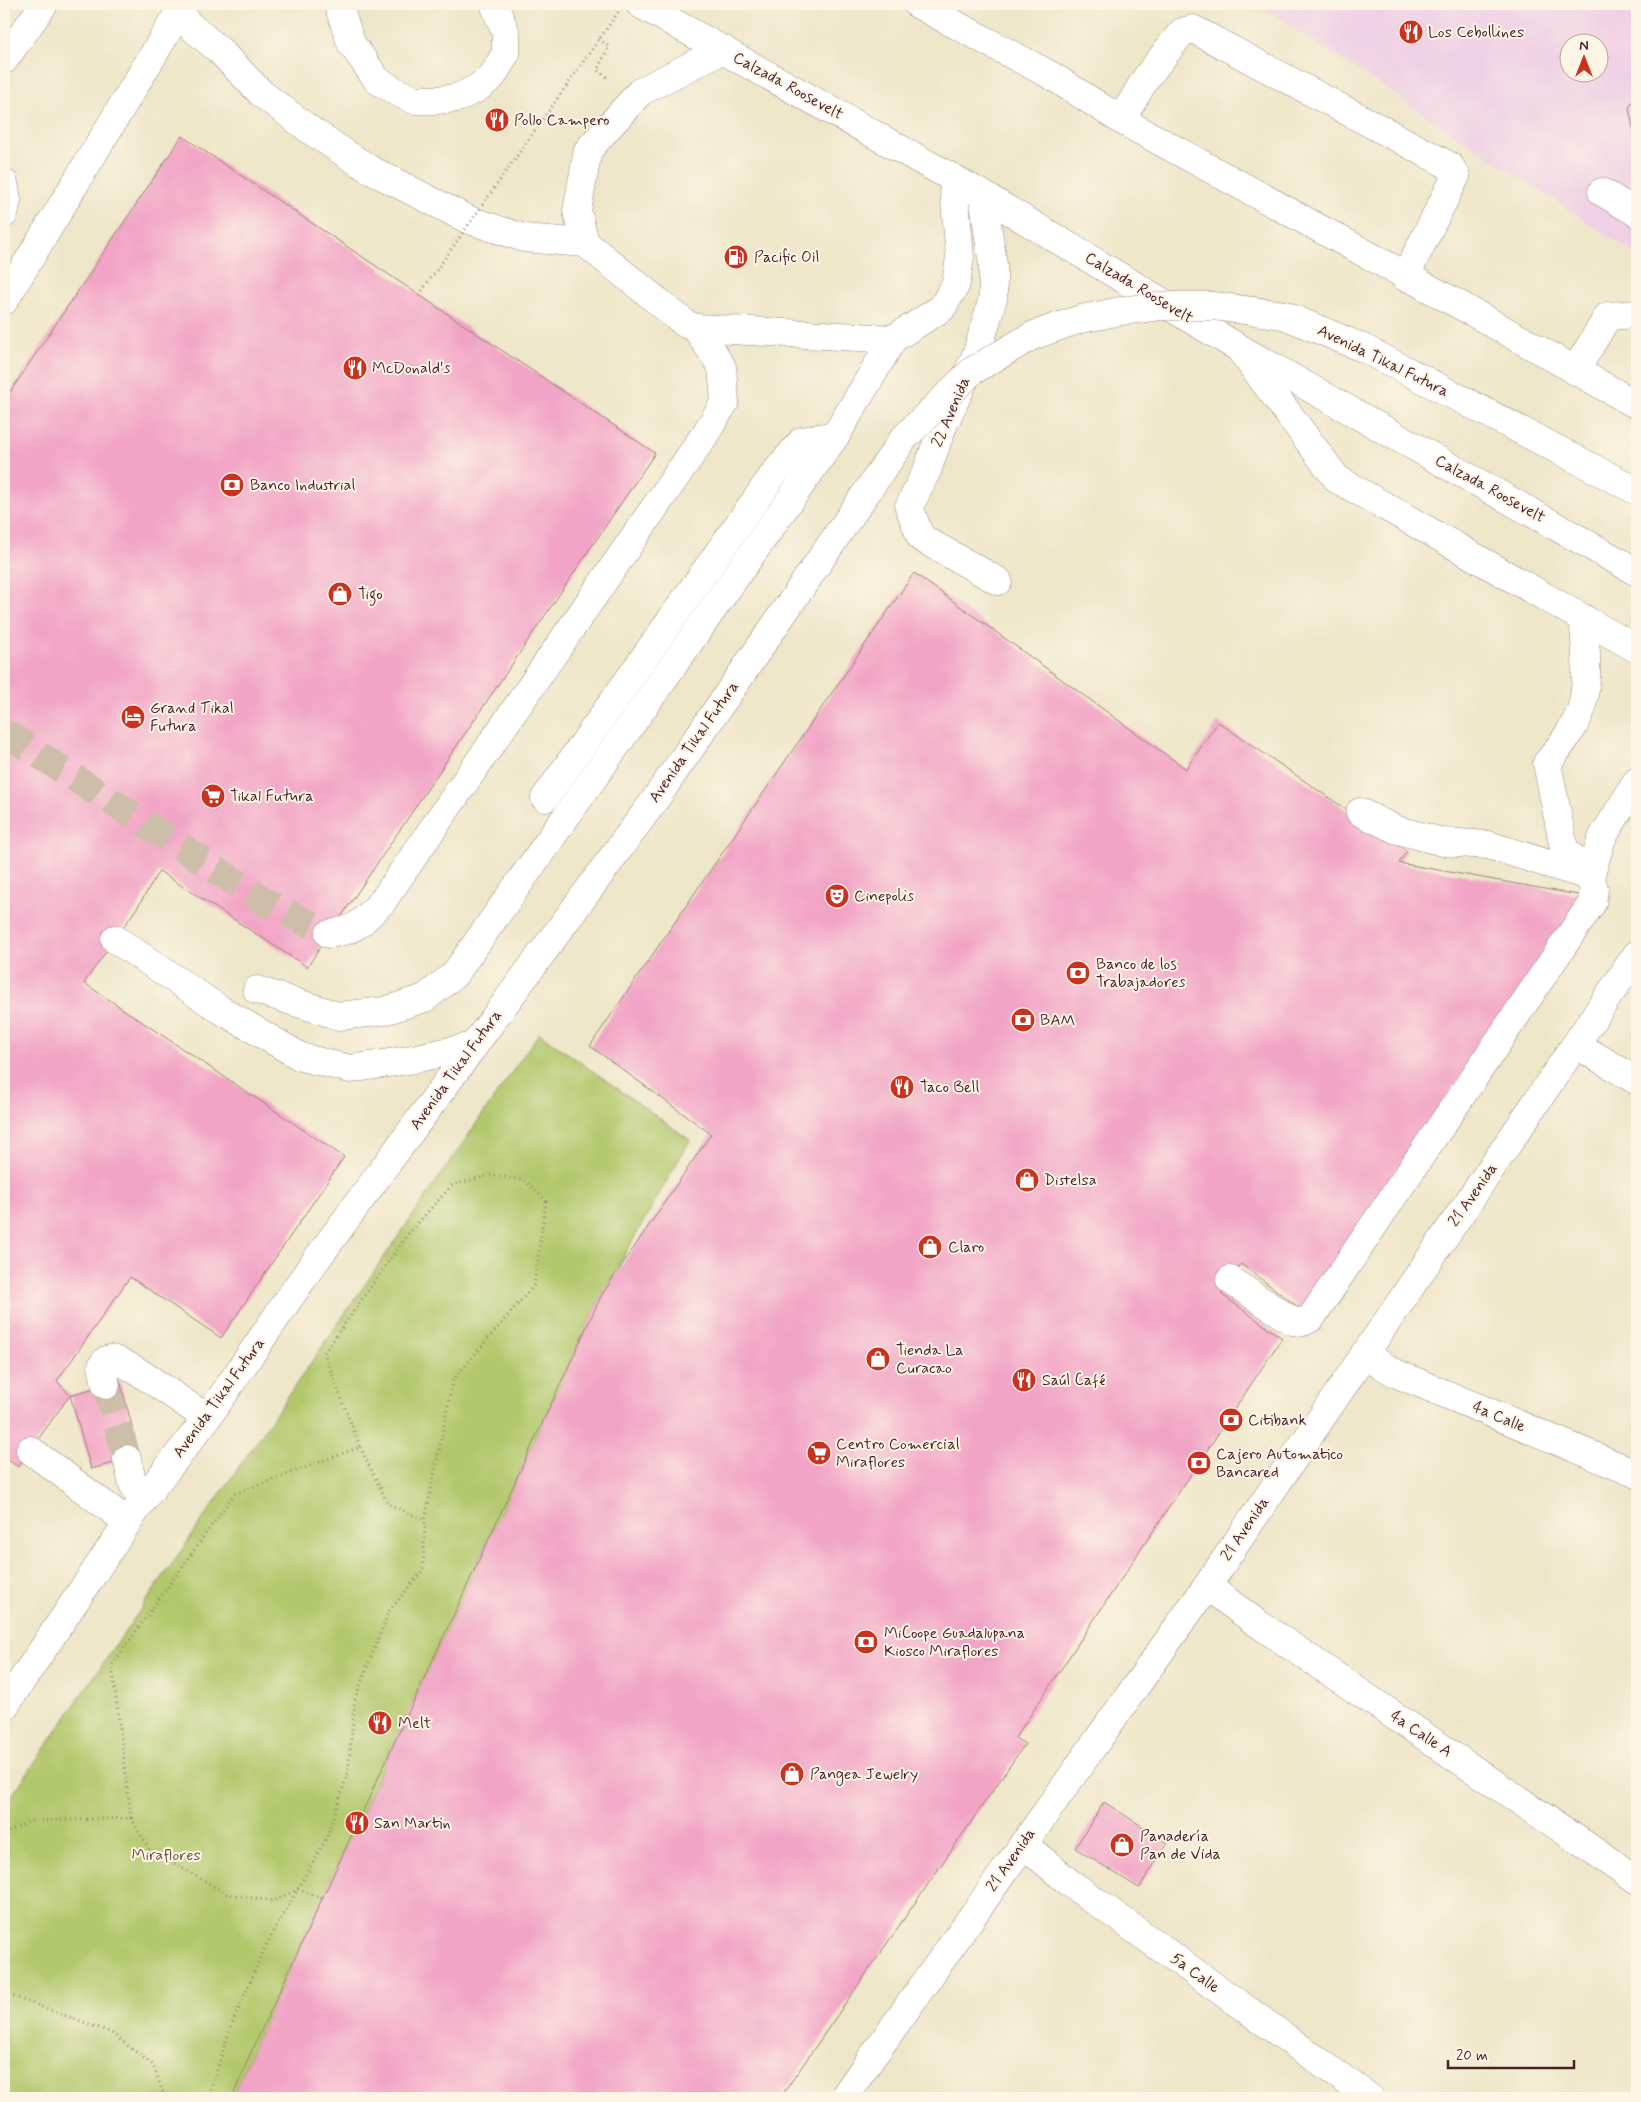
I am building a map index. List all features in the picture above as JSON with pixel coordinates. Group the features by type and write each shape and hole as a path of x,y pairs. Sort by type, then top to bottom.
{"main road":[{"path":"4,60 44,4"},
{"path":"338,4 351,43 377,80 414,100 436,100 457,98 476,89 492,77 506,53 506,33 494,4"},
{"name":"Calzada Roosevelt","path":"640,4 983,195 1239,348 1637,572"},
{"path":"917,4 1052,76 1121,120 1405,277 1456,303 1637,405"},
{"path":"182,8 188,24 219,50 262,93 310,130 369,169 469,220 524,238 585,243 686,324 696,328 893,339"},
{"path":"4,301 182,8"},
{"path":"1121,120 1146,78 1182,32 1193,28 1450,166 1456,176 1405,277"},
{"path":"585,243 578,211 588,150 640,92 723,50"},
{"path":"257,990 339,1016 384,1011 425,998 454,975 836,435 893,339 942,308 956,284 960,258 953,178"},
{"path":"4,182 7,200 4,214"},
{"path":"1602,192 1637,213"},
{"name":"22 Avenida","path":"983,195 994,265 993,298 977,353 942,428 928,468 909,507 921,538 998,581"},
{"name":"Avenida Tikal Futura","path":"4,1707 135,1511 207,1418 308,1271 654,800 904,438 972,371 1032,336 1081,319 1121,310 1169,306 1213,306 1284,315 1363,348 1637,491"},
{"path":"1575,371 1608,316 1637,314"},
{"path":"329,934 347,932 360,924 382,902 693,452 725,402 722,367 696,328"},
{"path":"1239,348 1337,479 1637,649"},
{"path":"545,798 774,474 802,441 836,435"},
{"path":"1230,1280 1292,1321 1303,1322 1311,1318 1592,903 1594,888 1590,877 1564,848 1547,763 1561,747 1582,708 1588,663 1583,618"},
{"path":"1590,877 1602,838 1637,781"},
{"path":"1360,812 1397,830 1443,842 1488,844 1590,877"},
{"path":"115,939 221,1010 301,1057 350,1069 408,1060 474,1046"},
{"name":"21 Avenida","path":"843,2098 1207,1586 1577,1045 1637,954"},
{"path":"1577,1045 1637,1081"},
{"name":"4a Calle","path":"1364,1354 1395,1373 1637,1474"},
{"path":"106,1385 103,1363 106,1360 113,1360 139,1373 207,1418"},
{"path":"30,1450 135,1511"},
{"path":"127,1460 133,1484 135,1511"},
{"name":"4a Calle A","path":"1207,1586 1254,1622 1637,1880"},
{"name":"5a Calle","path":"1023,1844 1070,1882 1370,2098"}],"path":[{"path":"419,295 624,4"},
{"path":"596,70 610,47 599,39"},
{"path":"208,2098 230,2029 264,1949 326,1839 348,1773 355,1698 388,1611 423,1570 425,1520 453,1380 534,1285 546,1200 524,1180 491,1175 452,1185 408,1234 324,1353 360,1447 388,1504 425,1520"},
{"path":"323,1899 298,1889 274,1901 227,1894 149,1849 131,1818 112,1665 234,1494 360,1447"},
{"path":"4,1834 30,1821 131,1818"},
{"path":"4,1992 110,2032 153,2065 166,2098"}],"shaded area":[{"path":"1258,4 1637,4 1637,255"}],"green space":[{"name":"Miraflores","path":"539,1033 690,1140 601,1296 249,2057 232,2098 4,2098 4,1807"}],"building":[{"path":"1637,92 1637,130 1633,128 1629,108"},
{"name":"Tikal Futura","path":"182,136 655,453 307,967 159,871 139,905 84,983 344,1157 221,1338 130,1277 57,1381 70,1395 18,1467 4,1457 4,401"},
{"path":"914,573 1186,769 1218,722 1407,851 1399,863 1584,896 1301,1309 1241,1264 1230,1280 1221,1294 1282,1338 1015,1738 1025,1744 780,2098 232,2098 249,2057 601,1296 711,1134 590,1046"},
{"path":"120,1381 140,1456 91,1469 70,1395"},
{"name":"Panadería Pan de Vida","path":"1104,1802 1168,1843 1139,1888 1075,1848"}],"tunnel":[{"path":"4,732 266,902 329,934"},
{"path":"106,1385 127,1459"}],"place":[{"name":"Los Cebollines","path":"1411,32"},
{"name":"Pollo Campero","path":"497,120"},
{"name":"Pacific Oil","path":"736,257"},
{"name":"McDonald's","path":"355,368"},
{"name":"Banco Industrial","path":"232,485"},
{"name":"Tigo","path":"340,594"},
{"name":"Grand Tikal Futura","path":"133,717"},
{"name":"Tikal Futura","path":"213,796"},
{"name":"Cinepolis","path":"837,896"},
{"name":"Banco de los Trabajadores","path":"1078,973"},
{"name":"BAM","path":"1023,1020"},
{"name":"Taco Bell","path":"902,1087"},
{"name":"Distelsa","path":"1027,1180"},
{"name":"Claro","path":"930,1247"},
{"name":"Tienda La Curacao","path":"878,1359"},
{"name":"Saúl Café","path":"1024,1380"},
{"name":"Citibank","path":"1231,1420"},
{"name":"Centro Comercial Miraflores","path":"819,1453"},
{"name":"Cajero Automatico Bancared","path":"1199,1463"},
{"name":"MiCoope Guadalupana Kiosco Miraflores","path":"866,1642"},
{"name":"Melt","path":"380,1723"},
{"name":"Pangea Jewelry","path":"792,1774"},
{"name":"San Martin","path":"357,1823"},
{"name":"Panadería Pan de Vida","path":"1122,1845"}]}
